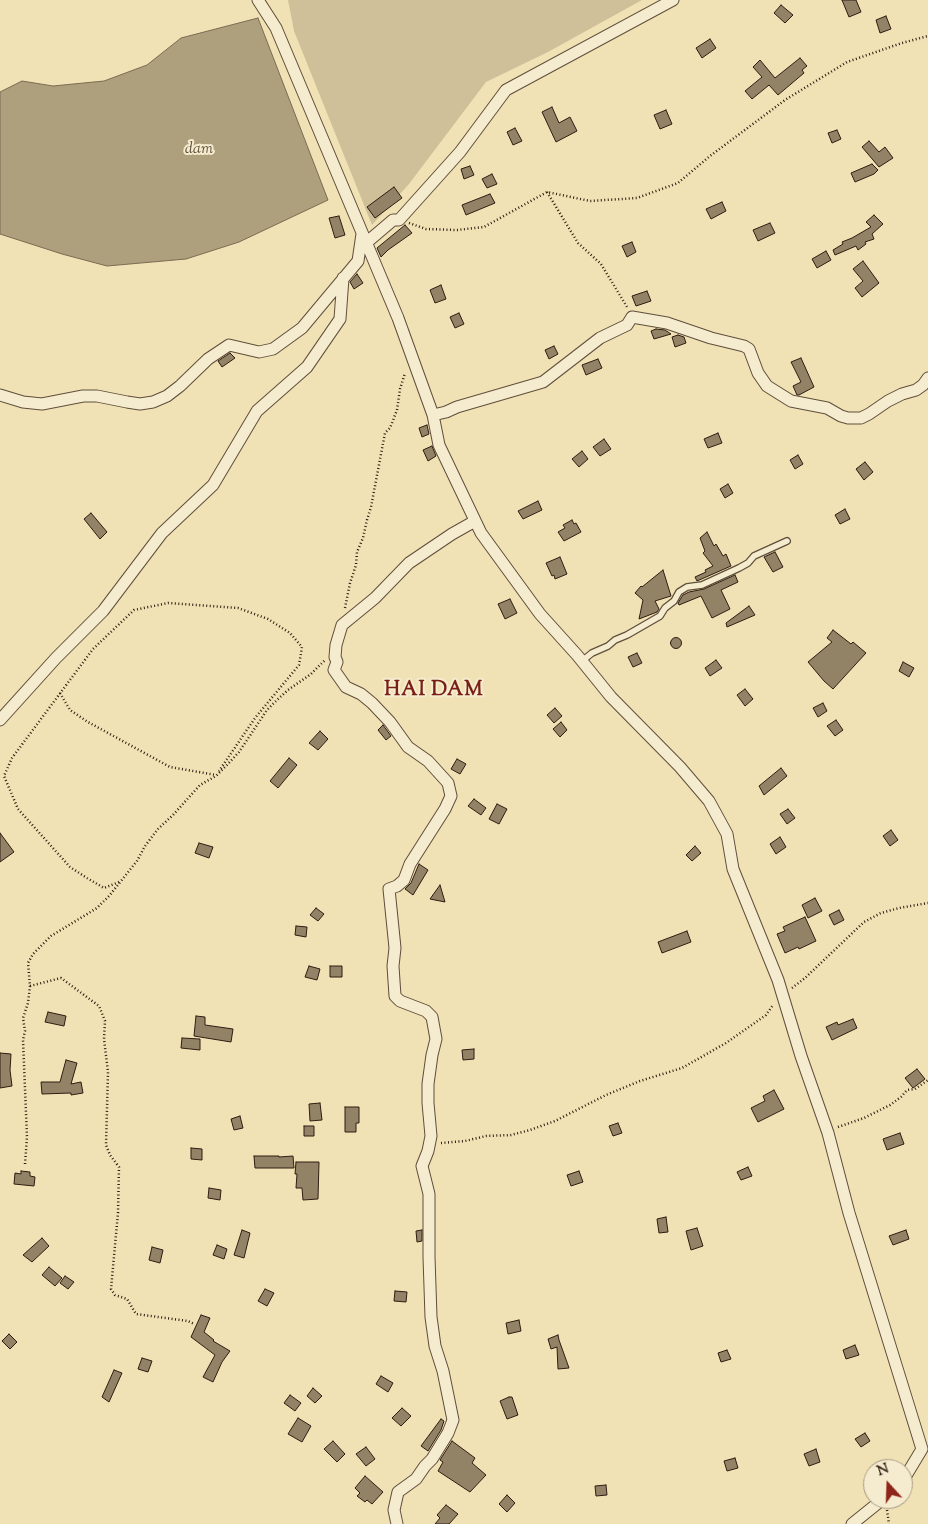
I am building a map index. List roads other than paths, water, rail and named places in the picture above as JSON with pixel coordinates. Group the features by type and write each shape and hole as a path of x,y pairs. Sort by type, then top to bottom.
{"street":[{"path":"258,0 276,28 398,318 433,415 440,445 481,533 540,614 611,697 680,767 709,801 727,834 733,868 778,980 801,1056 828,1133 849,1214 922,1449 913,1464"},
{"path":"0,395 23,402 42,404 83,396 97,396 140,404 153,402 167,396 208,359 229,345 259,352 273,349 302,328 358,261 364,238 393,220 399,220 460,152 506,90 673,0"},
{"path":"0,720 56,658 103,611 162,533 213,485 257,411 307,367 340,320 344,278"},
{"path":"433,415 446,412 456,406 543,382 600,338 627,324 632,317 666,323 711,338 744,346 749,349 758,373 767,386 791,401 827,408 848,418 861,418 870,414 888,401 923,386 928,378"},
{"path":"397,1524 394,1510 398,1492 416,1479 432,1459 448,1433 453,1420 443,1371 435,1346 429,1257 429,1194 422,1166 431,1136 428,1084 436,1039 432,1017 426,1011 400,1002 395,996 393,966 395,948 389,889 397,886 404,880 410,864 445,809 451,796 448,783 428,761 408,747 390,722 372,703 361,694 346,687 334,670 337,662 335,657 336,645 342,625 375,598 409,563 475,520"},
{"path":"852,1524 871,1509"}],"lane":[{"path":"582,661 592,653 660,616 665,608 674,601 679,592 739,568 748,563 754,556 786,540"}],"water":[{"name":"dam","path":"258,18 328,200 239,242 186,259 107,266 0,234 0,92 22,81 53,86 104,81 147,65 181,38"}],"district":[{"name":"HAI DAM","path":"434,692"}]}
